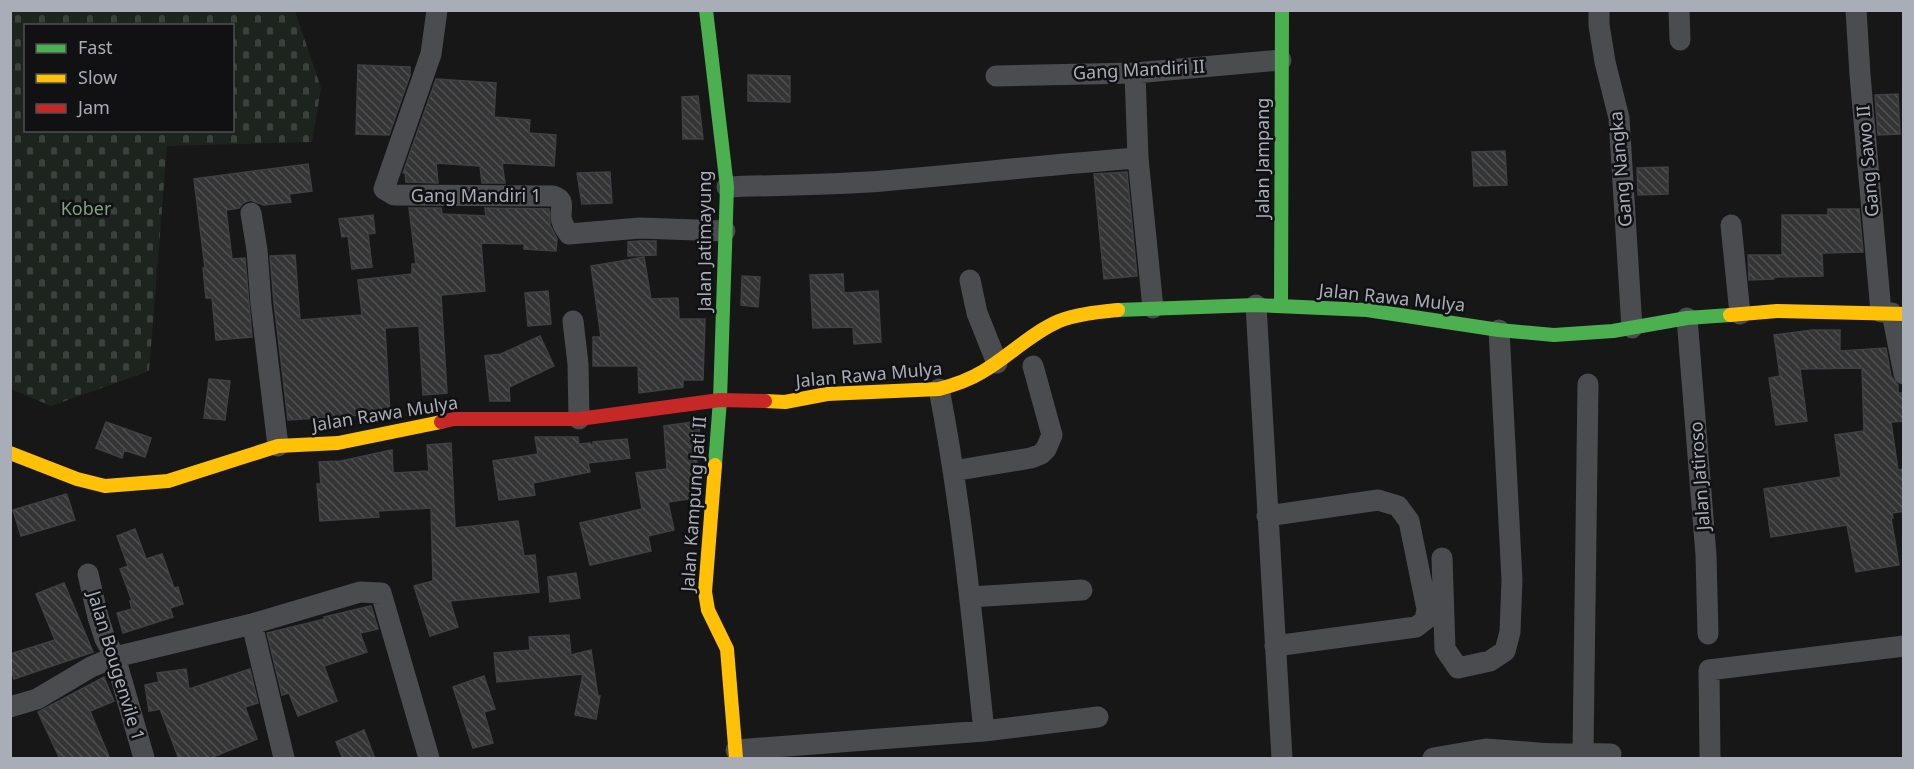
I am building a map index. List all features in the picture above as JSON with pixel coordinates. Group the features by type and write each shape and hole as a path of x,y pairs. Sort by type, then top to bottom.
{"main road":[{"name":"Jalan Jatimayung","path":"706,10 727,188 720,400"},
{"name":"Jalan Jampang","path":"1281,306 1282,10"},
{"name":"Jalan Rawa Mulya","path":"10,453 85,482 105,486 168,481 278,446 338,443 454,419 579,419 720,400 785,402 827,394 939,389 970,379 997,363 1041,331 1060,321 1097,312 1256,305 1367,310 1499,330 1554,335 1632,328 1687,318 1777,311 1892,313"},
{"name":"Jalan Kampung Jati II","path":"720,400 705,592 708,610 727,649 736,754"}],"street":[{"name":"Gang Mandiri 1","path":"437,10 431,54 384,189 394,195 554,196 560,198 563,203 561,217 569,234 640,228 725,231"},
{"name":"Gang Nangka","path":"1599,10 1605,62 1619,118 1632,328"},
{"path":"1679,10 1680,40"},
{"name":"Gang Sawo II","path":"1856,10 1860,75 1892,313 1904,374"},
{"name":"Gang Mandiri II","path":"996,76 1135,73 1281,60"},
{"path":"1135,73 1138,158 1153,308"},
{"path":"727,188 879,181 1138,158"},
{"path":"250,213 257,250 278,446"},
{"path":"1731,225 1740,314"},
{"path":"970,280 977,313 997,363"},
{"path":"1256,305 1282,759"},
{"name":"Jalan Jatiroso","path":"1687,318 1706,555 1708,634"},
{"path":"573,321 578,364 579,419"},
{"path":"1442,558 1445,650 1458,668 1490,661 1505,651 1510,632 1512,580 1499,330"},
{"path":"953,471 1031,458 1046,449 1052,435 1033,366"},
{"path":"1572,755 1588,384"},
{"path":"939,389 970,597 984,731"},
{"path":"1268,516 1378,500 1398,506 1409,521 1427,609 1425,620 1416,627 1275,646"},
{"name":"Jalan Bougenvile 1","path":"88,574 102,628 116,657 144,759"},
{"path":"970,597 1082,590"},
{"path":"10,707 37,699 91,667 116,657 252,624 360,592 381,593 429,759"},
{"path":"252,624 284,759"},
{"path":"1710,759 1709,670 1904,646"},
{"path":"736,754 984,731 1098,717"},
{"path":"1433,759 1486,749 1525,755 1611,754"}],"green space":[{"name":"Kober","path":"10,11 295,11 321,88 312,142 167,146 149,371 51,406 11,389"}],"building":[{"path":"358,65 410,67 410,75 389,135 356,134"},
{"path":"748,75 790,76 790,102 748,101"},
{"path":"436,79 496,83 494,117 530,120 529,133 556,135 554,166 502,163 505,183 482,183 480,166 436,163 438,183 406,182 405,173 403,173"},
{"path":"1898,94 1900,134 1878,135 1875,95"},
{"path":"698,96 703,139 683,139 682,97"},
{"path":"1505,151 1507,185 1474,186 1472,152"},
{"path":"308,164 312,191 289,194 291,202 264,205 250,200 239,208 226,210 232,259 245,258 252,337 216,340 212,298 206,298 203,268 205,268 194,179"},
{"path":"1668,167 1668,194 1638,195 1637,168"},
{"path":"610,172 612,203 582,204 577,173"},
{"path":"1127,172 1137,276 1104,279 1094,174"},
{"path":"409,208 441,208 442,214 486,216 485,208 549,209 550,225 557,239 556,251 524,249 524,244 481,243 485,291 441,295 447,393 423,395 419,326 385,328 390,414 361,420 361,415 288,420 270,256 295,255 300,320 362,315 358,280 412,274 412,264 416,264"},
{"path":"1828,209 1859,209 1863,252 1822,253 1823,276 1749,280 1748,255 1782,255 1782,215 1828,215"},
{"path":"373,215 375,233 368,234 372,267 352,269 348,236 342,237 339,219"},
{"path":"656,241 656,255 628,256 628,242"},
{"path":"644,257 651,299 678,298 679,319 705,319 703,380 683,380 683,387 639,393 638,366 593,366 593,337 601,337 591,266"},
{"path":"843,274 844,293 878,291 881,342 854,344 853,327 813,328 810,275"},
{"path":"742,276 760,277 758,307 741,305"},
{"path":"548,291 551,324 528,326 525,293"},
{"path":"1813,330 1840,330 1840,351 1886,348 1891,376 1898,385 1898,393 1902,393 1904,407 1904,421 1891,422 1898,470 1904,469 1904,511 1892,513 1893,518 1891,518 1899,565 1856,572 1847,525 1771,537 1764,489 1841,477 1835,435 1864,431 1862,368 1800,369 1807,421 1776,425 1769,378 1780,376 1774,335"},
{"path":"540,336 554,366 509,387 510,401 490,401 485,356 501,354"},
{"path":"209,379 230,381 225,420 204,418"},
{"path":"700,421 694,498 668,502 674,530 648,536 651,551 590,565 580,523 642,509 636,473 667,469 664,426"},
{"path":"106,422 151,438 145,457 124,450 122,458 96,448"},
{"path":"535,437 578,437 579,444 590,443 593,448 593,442 627,439 630,458 588,463 590,472 533,483 535,495 499,500 493,461 538,454"},
{"path":"451,443 455,528 518,521 524,556 535,555 539,592 450,601 458,627 430,636 414,586 433,581 431,508 378,511 379,517 320,521 317,484 321,484 319,462 341,461 392,450 393,473 429,471 427,445"},
{"path":"66,494 75,520 21,536 13,510"},
{"path":"135,529 146,559 162,554 174,588 178,587 183,604 170,608 173,617 123,633 117,613 132,609 130,601 132,601 120,569 128,566 117,536"},
{"path":"576,573 580,598 550,602 548,577"},
{"path":"64,583 93,652 14,679 10,667 10,654 55,640 36,594"},
{"path":"371,606 378,629 360,633 367,652 324,666 337,701 298,716 289,693 282,695 267,633"},
{"path":"569,635 571,655 591,650 598,696 600,696 596,719 575,715 583,674 497,682 494,653 530,650 529,637"},
{"path":"186,669 189,689 250,669 258,703 245,707 257,739 208,759 179,759 160,709 149,711 145,685 159,682 157,673"},
{"path":"484,676 495,709 484,712 493,743 473,748 453,687"},
{"path":"104,677 114,701 90,711 110,759 60,759 38,712"},
{"path":"364,730 375,759 343,759 336,742"}],"traffic: fast":[{"path":"706,10 727,187 720,400 715,465"},
{"path":"1281,306 1282,10"},
{"path":"1118,310 1256,305 1367,310 1499,330 1554,335 1613,331 1687,318 1730,315"}],"traffic: slow":[{"path":"765,401 785,402 827,394 939,389 977,375 1039,332 1059,321 1081,315 1118,310"},
{"path":"1730,315 1777,311 1904,314"},
{"path":"10,453 77,479 105,486 168,481 278,446 338,443 441,422"},
{"path":"715,465 705,592 708,610 727,649 736,758"}],"traffic: jam":[{"path":"441,422 454,419 579,419 720,400 765,401"}]}
